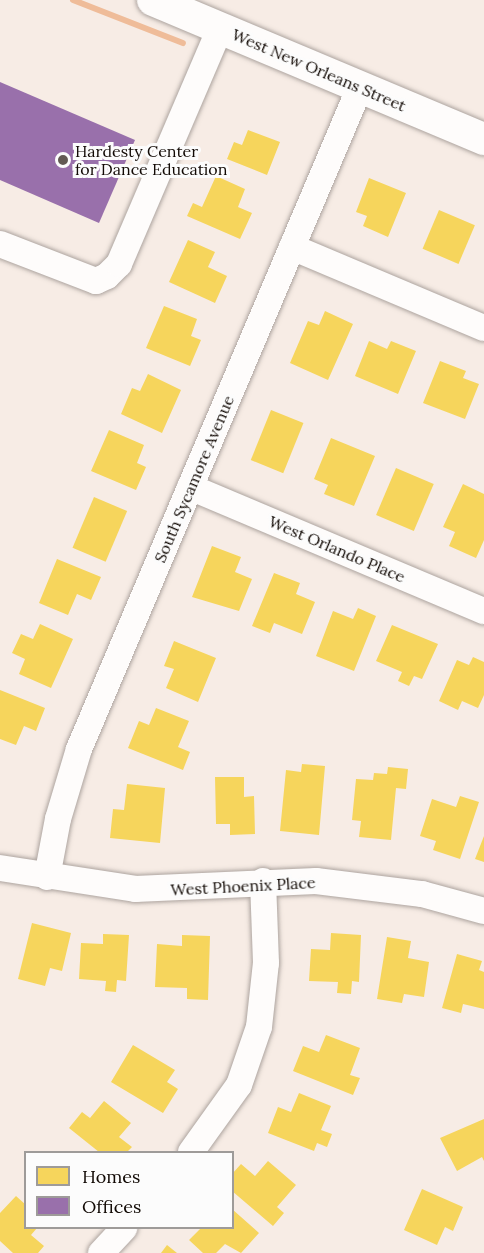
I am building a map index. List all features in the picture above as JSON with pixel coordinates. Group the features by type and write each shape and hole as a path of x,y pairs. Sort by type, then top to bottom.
{"main road":[{"name":"West New Orleans Street","path":"153,0 484,140"}],"street":[{"path":"0,244 96,281 107,276 119,264 220,28"},
{"name":"South Sycamore Avenue","path":"46,877 57,819 80,749 360,87"},
{"path":"292,247 484,328"},
{"name":"West Orlando Place","path":"190,487 484,611"},
{"name":"West Phoenix Place","path":"0,868 46,877 135,889 182,889 263,881 370,886 484,911"},
{"path":"192,1151 239,1085 259,1027 266,963 263,881"},
{"path":"101,1253 122,1229"}],"building: Homes":[{"path":"248,130 280,142 267,175 227,159 234,142 242,145"},
{"path":"216,176 245,189 238,207 252,213 240,239 187,216 193,203 202,207"},
{"path":"369,178 406,193 388,237 363,226 367,216 356,212"},
{"path":"439,210 475,225 458,264 423,249"},
{"path":"188,240 215,252 208,267 227,276 215,303 169,282"},
{"path":"164,306 197,319 191,336 201,340 190,366 146,348"},
{"path":"325,311 353,324 328,380 290,363 308,321 319,325"},
{"path":"369,341 387,349 391,341 416,351 398,394 355,376"},
{"path":"440,361 466,371 463,378 479,384 465,419 423,403"},
{"path":"148,374 181,390 162,433 121,414 132,388 140,391"},
{"path":"271,410 303,423 283,473 251,460"},
{"path":"109,430 144,445 137,463 146,467 136,490 91,471"},
{"path":"331,438 375,456 354,506 324,494 328,485 314,479"},
{"path":"396,468 434,484 414,531 376,515"},
{"path":"463,484 484,494 484,540 476,558 449,546 455,532 443,527"},
{"path":"94,497 127,511 106,562 73,548"},
{"path":"212,546 241,557 235,572 252,579 239,611 192,597"},
{"path":"57,559 101,577 91,600 77,594 68,615 39,603"},
{"path":"274,573 300,583 296,594 315,602 302,634 274,623 270,633 252,626"},
{"path":"358,608 376,616 354,671 316,656 333,611 353,619"},
{"path":"40,624 73,639 51,688 19,674 25,659 12,653 21,634 33,639"},
{"path":"392,625 438,644 422,679 414,676 409,686 398,681 402,672 376,661"},
{"path":"174,641 216,658 198,702 166,688 174,669 164,666"},
{"path":"473,657 484,662 484,695 478,708 462,701 458,710 439,701 457,660 469,665"},
{"path":"0,690 45,708 36,731 24,726 16,745 0,739"},
{"path":"156,708 189,721 178,747 190,752 183,770 128,748 139,721 149,725"},
{"path":"302,764 325,766 319,835 280,831 286,770 301,772"},
{"path":"388,767 408,769 406,789 396,788 391,840 359,837 361,821 352,820 356,779 373,780 374,773 387,774"},
{"path":"215,777 244,777 244,797 254,796 255,834 230,835 230,824 216,824"},
{"path":"127,784 165,788 160,843 110,838 113,809 124,810"},
{"path":"460,796 479,802 460,859 433,850 436,841 420,836 432,799 456,807"},
{"path":"484,836 484,862 475,859"},
{"path":"32,923 71,933 62,971 50,968 45,986 18,979"},
{"path":"331,933 361,935 359,982 352,981 351,994 337,993 338,982 309,981 311,949 330,950"},
{"path":"103,934 129,935 126,981 117,980 116,992 105,991 106,981 79,979 81,943 103,944"},
{"path":"182,935 210,936 208,1000 187,999 187,988 155,987 157,944 182,946"},
{"path":"387,937 411,941 408,958 429,962 424,997 404,994 402,1003 377,999"},
{"path":"457,954 482,961 479,970 484,972 484,1009 463,1004 461,1013 442,1008"},
{"path":"326,1035 360,1048 350,1075 360,1078 353,1095 293,1071 303,1046 319,1052"},
{"path":"133,1045 175,1070 167,1082 178,1089 163,1113 111,1082"},
{"path":"299,1093 331,1106 321,1130 332,1134 327,1147 317,1143 314,1151 268,1133 278,1107 291,1112"},
{"path":"104,1101 131,1123 119,1137 132,1147 128,1151 98,1151 69,1128 82,1112 90,1118"},
{"path":"484,1119 484,1161 482,1157 457,1171 440,1138"},
{"path":"268,1161 296,1185 277,1207 284,1213 273,1226 234,1193 234,1172 241,1164 255,1176"},
{"path":"422,1189 463,1207 453,1231 445,1227 437,1245 404,1230"},
{"path":"16,1196 24,1203 24,1229 36,1229 31,1235 44,1246 38,1253 13,1253 0,1241 0,1213"},
{"path":"234,1211 259,1233 241,1253 225,1244 216,1253 203,1253 189,1240 200,1229 234,1229"},
{"path":"167,1245 177,1253 161,1253"}],"building: Offices":[{"name":"Hardesty Center for Dance Education","path":"0,82 135,140 99,223 0,180"}],"waterway":[{"path":"73,0 183,43"}],"place":[{"name":"Hardesty Center for Dance Education","path":"63,160"}]}
